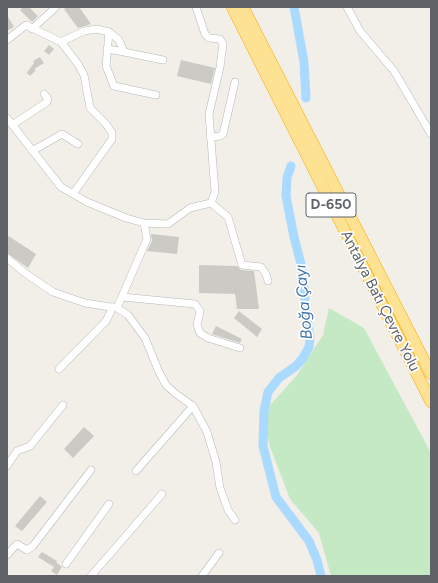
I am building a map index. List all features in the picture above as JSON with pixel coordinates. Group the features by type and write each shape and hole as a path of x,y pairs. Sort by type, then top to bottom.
{"highway":[{"name":"Antalya Batı Çevre Yolu","path":"232,7 431,402"},
{"name":"Antalya Batı Çevre Yolu","path":"243,9 431,374"}],"street":[{"path":"32,29 56,7"},
{"path":"196,7 204,34 209,38 220,39 223,44 220,67 209,114 215,192 211,203"},
{"path":"347,7 360,30 394,71 431,134"},
{"path":"7,40 26,26 62,42 84,75 90,108 106,124 112,133 112,139 73,194"},
{"path":"62,42 84,31 97,30 109,32 119,40 124,52"},
{"path":"109,32 106,66 114,86 156,95"},
{"path":"108,49 163,60"},
{"path":"210,137 220,136 223,134 235,82"},
{"path":"12,125 47,102 48,99 44,94"},
{"path":"7,118 61,187 126,218 144,223 168,224 190,208 211,203"},
{"path":"32,150 62,134 78,144"},
{"path":"211,203 228,217 242,265 261,267 268,280"},
{"path":"59,369 106,321 122,297 146,239 144,223"},
{"path":"7,258 25,274 53,292 85,303 115,307 128,315 144,338 158,372 166,385 193,406 208,432 216,462 220,488 228,510 235,520"},
{"path":"122,297 134,299 155,299 197,305 200,311 197,325 200,333 208,338 240,348"},
{"path":"7,466 17,451 30,446 63,405"},
{"path":"136,470 193,406"},
{"path":"7,555 17,544 27,550 33,546 91,470"},
{"path":"91,576 162,494"},
{"path":"66,564 108,504"},
{"path":"202,576 219,553"}],"green space":[{"path":"329,308 364,328 431,453 431,576 331,576 319,533 290,499 269,444 264,412 297,375 323,335"}],"building":[{"path":"23,7 29,7 38,16 32,22 20,10"},
{"path":"67,7 79,7 91,24 78,28 64,9"},
{"path":"7,15 14,27 7,31"},
{"path":"49,45 54,49 49,55 44,51"},
{"path":"40,57 44,63 34,69 36,70 30,76 27,73 25,75 34,63 33,61"},
{"path":"181,60 215,68 211,84 177,76"},
{"path":"151,234 179,237 177,254 147,251 152,241"},
{"path":"7,235 36,254 28,268 7,253"},
{"path":"199,265 237,266 241,270 254,271 259,309 237,309 235,294 199,293"},
{"path":"239,311 262,329 257,337 234,318"},
{"path":"216,326 242,339 240,343 212,334"},
{"path":"84,427 94,436 73,458 64,449"},
{"path":"40,496 47,502 22,531 15,526"},
{"path":"42,552 57,561 56,562 62,567 57,575 51,571 54,567 38,557"}],"waterway":[{"name":"Boğa Çayı","path":"294,7 304,62 306,98"},
{"name":"Boğa Çayı","path":"291,166 287,178 286,196 303,272 310,339 309,347 303,358 296,366 279,378 268,392 264,411 263,446 276,497 309,541 317,560 321,576"}]}
